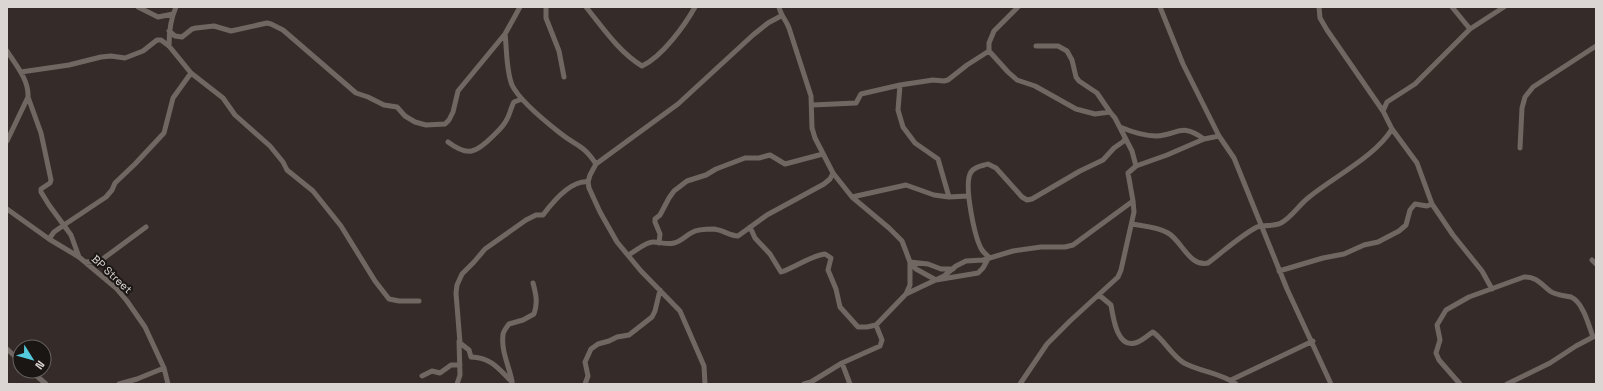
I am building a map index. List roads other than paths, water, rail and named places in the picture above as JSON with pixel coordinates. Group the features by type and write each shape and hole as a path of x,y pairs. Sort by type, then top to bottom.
{"street":[{"path":"138,7 158,17 172,14"},
{"path":"169,46 169,31 172,14 176,7"},
{"path":"169,31 175,36 182,37 192,29 196,28 214,26 231,31 267,23 271,24 283,30 356,93 384,105 397,107 405,116 415,122 426,125 445,124 449,120 458,91 505,34 520,7"},
{"path":"546,7 546,18 559,51 564,77"},
{"path":"586,7 610,37 633,60 642,66 650,62 674,38 687,22 695,7"},
{"path":"750,227 755,238 770,254 781,272 818,255 826,254 831,258 828,270 836,289 840,307 858,327 876,325 906,294 910,285 910,262 902,241 852,197 833,173 823,154 812,128 811,96 789,28 786,21 781,16 779,7"},
{"path":"1160,7 1183,64 1219,136 1234,158 1262,225 1279,271 1331,384"},
{"path":"1319,7 1320,18 1326,30 1383,111 1392,129 1417,163 1432,204 1453,235 1482,271 1492,289"},
{"path":"1452,7 1470,28"},
{"path":"1383,111 1387,102 1415,84 1470,28 1504,7"},
{"path":"1016,8 994,31 989,43 990,51 1008,72 1018,80 1035,86 1076,109 1095,114 1110,112"},
{"path":"705,384 704,366 680,311 641,271 617,242 600,212 589,188 588,182 596,164 678,104 753,34 781,16"},
{"path":"505,34 510,78 513,86 522,99 560,134 584,148 596,164"},
{"path":"21,72 69,65 101,57 111,56 125,58 133,56 143,51 157,40 161,40 169,46 191,73 223,98 235,115 270,146 283,162 287,170 313,191 341,226 375,281 389,299 399,301 419,301"},
{"path":"1036,46 1058,46 1067,51 1072,60 1076,77 1079,81 1097,92 1115,118 1132,151 1136,166"},
{"path":"1520,148 1522,108 1525,97 1533,87 1596,46"},
{"path":"7,51 21,72 27,85 28,97 41,133 51,180 50,183 41,190 41,192 71,235 80,257"},
{"path":"812,105 856,103 862,94 900,85 933,80 948,80 967,65 990,51"},
{"path":"49,239 54,232 106,197 115,184 164,133 173,98 191,73"},
{"path":"900,85 898,110 903,127 915,143 938,159 949,197"},
{"path":"7,141 28,97"},
{"path":"448,142 459,150 470,152 478,149 485,144 507,120 514,102 522,99"},
{"path":"1120,127 1135,134 1158,136 1175,131 1190,131 1204,139"},
{"path":"1132,224 1167,232 1196,262 1203,264 1208,263 1245,234 1262,225 1271,226 1280,223 1290,216 1307,198 1380,144 1392,129"},
{"path":"1020,384 1047,344 1118,277 1121,270 1134,212 1128,173 1136,166 1167,155 1204,139 1219,136"},
{"path":"989,257 982,250 971,213 968,196 969,176 971,171 975,168 988,164 996,168 1022,197 1027,200 1032,199 1080,171 1103,160 1114,148 1124,141 1125,138"},
{"path":"659,243 660,234 654,222 655,219 660,215 669,198 687,181 706,175 716,169 745,158 759,158 770,155 786,164 823,154"},
{"path":"628,255 648,243 675,243 685,239 693,232 713,229 738,236 766,215 824,184 830,179 833,173"},
{"path":"457,384 460,375 460,365 456,292 457,285 462,274 485,249 495,241 526,220 536,215 543,215 556,199 578,184 588,182"},
{"path":"852,197 906,185 949,197 968,196"},
{"path":"906,294 944,276 966,261 983,260 1013,251 1073,245 1133,201"},
{"path":"1279,271 1323,258 1344,254 1364,245 1378,242 1399,231 1406,225 1410,210 1416,204 1427,206 1432,204"},
{"name":"BP Street","path":"7,211 49,239 80,257 116,288 145,327 164,368 168,384"},
{"path":"85,262 100,261 146,227"},
{"path":"910,262 920,272 936,280 978,272 983,268 989,257"},
{"path":"910,262 928,264 942,269 953,269"},
{"path":"1460,384 1439,360 1436,353 1440,340 1437,325 1446,310 1469,298 1530,276 1558,295 1571,297 1574,299 1583,310 1595,337 1576,346 1550,363 1507,384"},
{"path":"512,383 509,367 504,356 503,334 509,324 523,320 534,314 537,307 537,300 533,282"},
{"path":"585,384 588,376 586,362 590,349 598,344 617,337 629,335 652,317 660,290"},
{"path":"1099,295 1111,305 1114,322 1121,340 1134,344 1154,332 1183,362 1201,371 1231,380 1236,384"},
{"path":"804,384 811,382 842,363 880,346 882,340 876,325"},
{"path":"459,341 469,350 471,357 481,358 493,363 512,383"},
{"path":"1231,380 1312,341"},
{"path":"842,363 850,384"},
{"path":"422,376 432,371 440,372 451,366 460,365"},
{"path":"119,384 137,379 164,368"}]}
